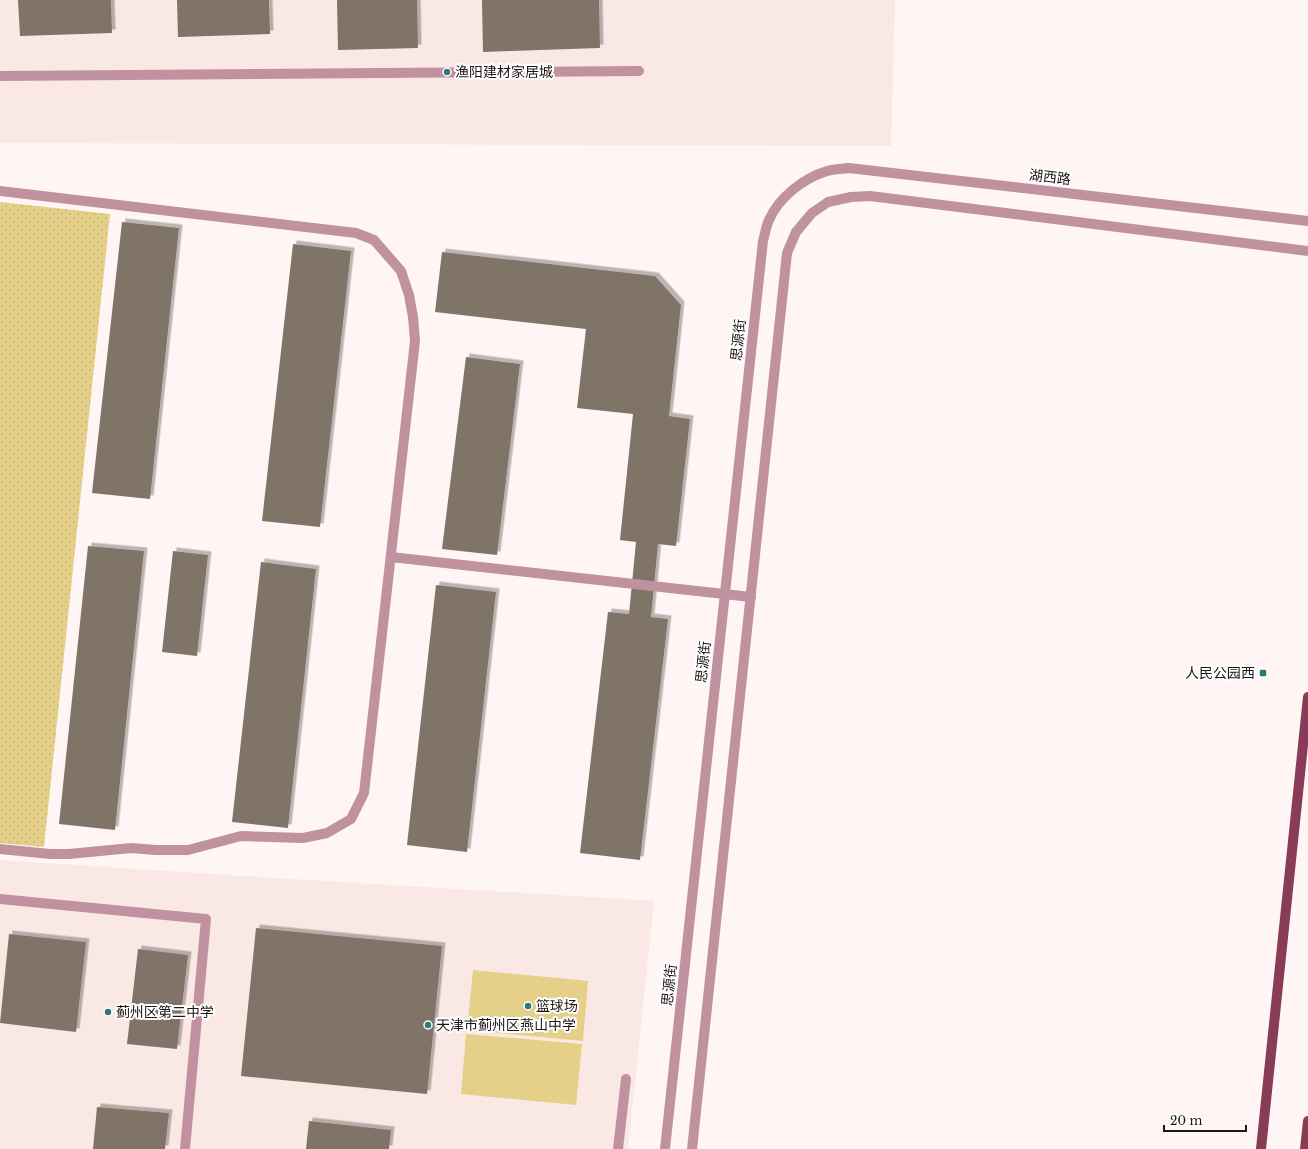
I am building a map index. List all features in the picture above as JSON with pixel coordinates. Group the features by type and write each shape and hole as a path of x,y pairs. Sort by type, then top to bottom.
{"main road":[{"path":"1261,1149 1308,697"},
{"path":"1305,1149 1308,1121"}],"street":[{"path":"0,76 639,71"},
{"name":"湖西路","path":"794,189 813,176 829,170 849,168 1308,221"},
{"name":"思源街","path":"665,1149 763,241 769,219 783,199 794,189"},
{"path":"0,191 356,233 374,240 401,271 409,295 415,341 364,793 351,819 326,833 303,838 241,836 188,850 132,848 69,854 50,854 0,849"},
{"path":"692,1149 787,253 796,232 812,213 828,202 850,197 870,196 1308,251"},
{"path":"391,557 751,597"},
{"path":"0,899 206,919 185,1149"},
{"path":"618,1149 626,1079"}],"shaded area":[{"name":"渔阳建材家居城","path":"0,0 895,0 891,146 0,143"},
{"path":"0,202 110,214 44,847 0,843"},
{"name":"天津市蓟州区燕山中学","path":"0,860 654,901 628,1149 0,1149"},
{"name":"篮球场","path":"473,970 588,981 583,1041 467,1030"},
{"name":"篮球场","path":"466,1034 582,1044 576,1105 461,1094"}],"building":[{"path":"18,0 111,0 112,33 20,36"},
{"path":"177,0 269,0 270,34 178,37"},
{"path":"337,0 417,0 418,48 338,50"},
{"path":"482,0 599,0 600,48 483,52"},
{"path":"122,222 179,228 150,499 92,493"},
{"path":"293,244 351,251 320,527 262,521"},
{"path":"442,252 655,276 681,305 669,416 690,419 676,546 658,544 651,617 668,619 640,860 580,853 608,612 629,614 636,542 620,540 633,414 577,408 586,329 435,312"},
{"path":"466,357 520,364 497,555 442,549"},
{"path":"88,546 144,551 115,830 59,824"},
{"path":"173,551 208,555 197,656 162,652"},
{"path":"261,562 316,569 288,828 232,822"},
{"path":"436,585 496,592 467,852 407,845"},
{"path":"256,928 442,946 427,1094 241,1076"},
{"path":"9,934 86,942 76,1032 0,1023"},
{"path":"138,949 188,955 177,1049 127,1044"},
{"path":"97,1107 169,1113 165,1149 93,1149"},
{"path":"309,1121 391,1130 389,1149 306,1149"}],"place":[{"name":"渔阳建材家居城","path":"447,72"},
{"name":"人民公园西","path":"1263,673"},
{"name":"篮球场","path":"528,1006"},
{"name":"蓟州区第二中学","path":"108,1012"},
{"name":"天津市蓟州区燕山中学","path":"428,1025"}]}
